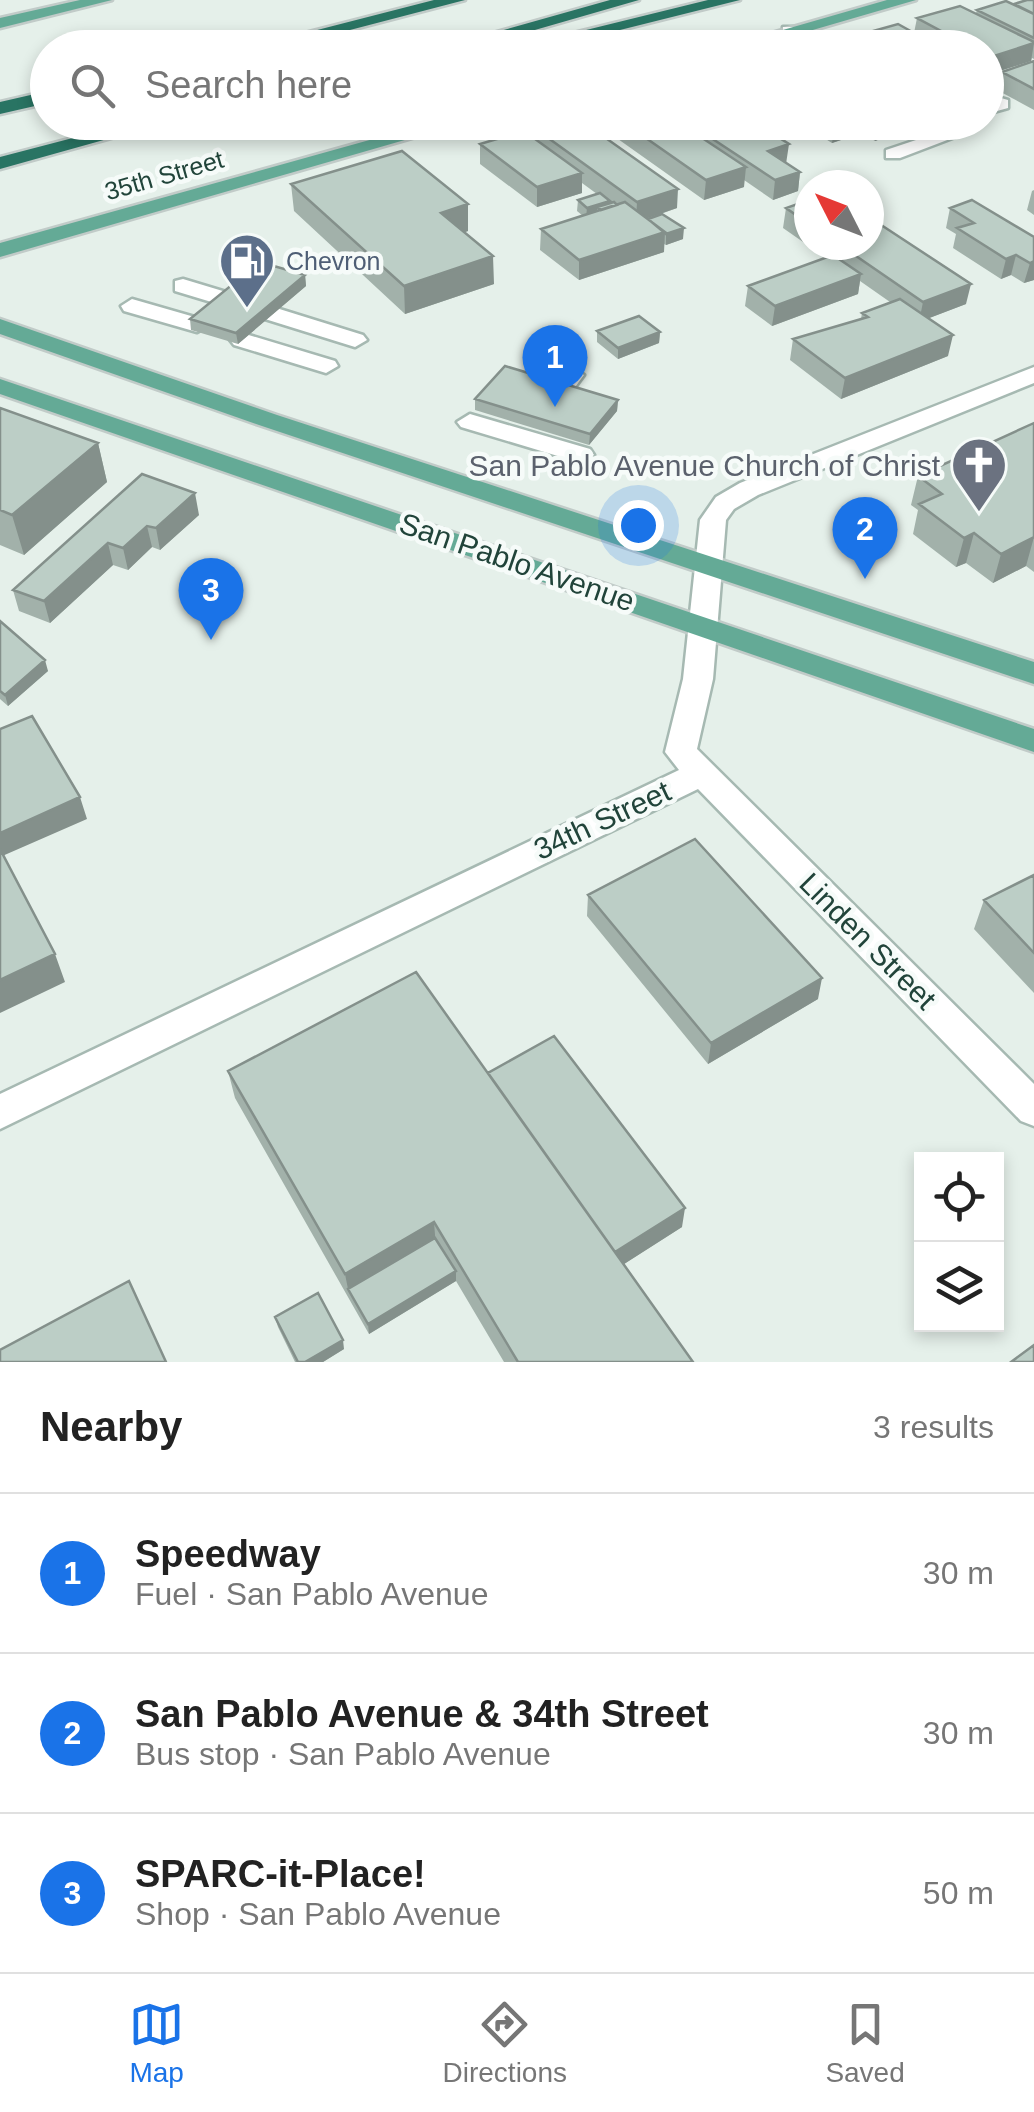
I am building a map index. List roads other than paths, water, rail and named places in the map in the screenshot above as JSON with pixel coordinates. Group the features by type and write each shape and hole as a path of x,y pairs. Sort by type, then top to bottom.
{"highway":[{"path":"331,30 456,0"},
{"path":"517,30 630,0"},
{"path":"600,30 731,0"},
{"path":"0,108 30,101"},
{"path":"0,163 89,140"}],"main road":[{"path":"0,23 103,0"},
{"path":"811,30 907,0"},
{"name":"35th Street","path":"0,250 394,140"},
{"name":"San Pablo Avenue","path":"0,326 252,414 1034,674"},
{"name":"San Pablo Avenue","path":"0,386 1034,741"}],"street":[{"path":"893,154 935,140"},
{"path":"183,286 228,300"},
{"path":"132,306 197,326"},
{"path":"273,314 355,340"},
{"path":"242,340 326,366"},
{"name":"34th Street","path":"0,1112 702,773 681,752 698,679 713,520 725,504 749,490 1034,374"},
{"path":"470,422 524,432 581,455"},
{"name":"Linden Street","path":"702,773 1034,1108"}],"place":[{"name":"Chevron","path":"247,310"},
{"name":"Speedway","path":"555,407"},
{"name":"San Pablo Avenue Church of Christ","path":"979,514"},
{"name":"San Pablo Avenue & 34th Street","path":"865,579"},
{"name":"SPARC-it-Place!","path":"211,640"}]}
